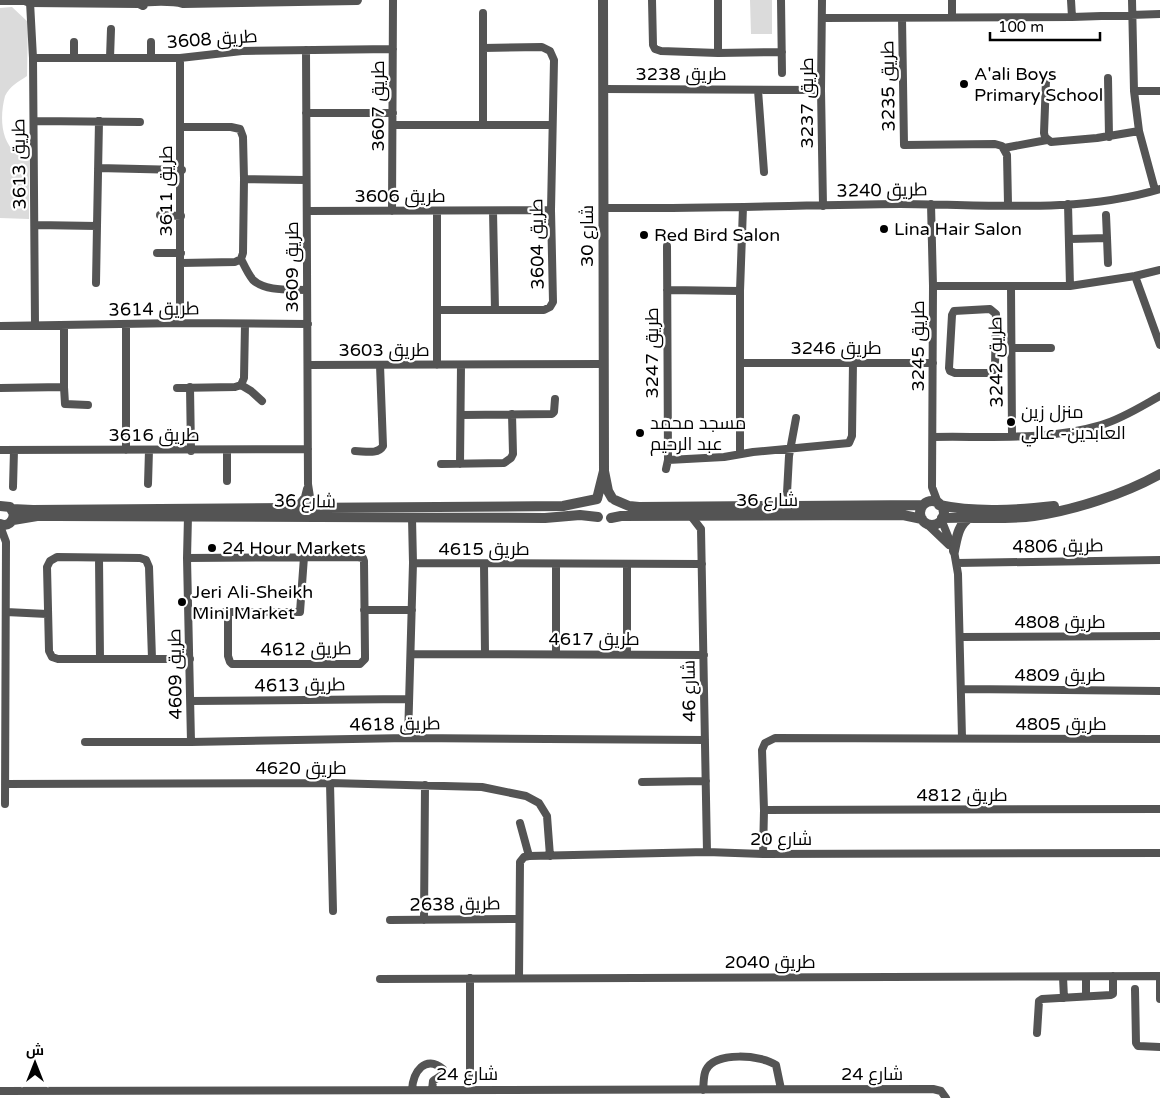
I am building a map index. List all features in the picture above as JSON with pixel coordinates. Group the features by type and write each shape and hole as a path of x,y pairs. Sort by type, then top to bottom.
{"street":[{"path":"0,0 176,5 183,3 266,0 357,0"},
{"name":"طريق 3607","path":"392,211 393,0"},
{"name":"شارع 30","path":"602,0 604,471 608,491 613,499"},
{"path":"652,0 653,45 655,49 661,51 718,53 782,52"},
{"path":"718,0 718,53"},
{"path":"781,0 782,73"},
{"name":"طريق 3237","path":"822,0 823,206"},
{"path":"952,0 952,18"},
{"path":"1071,0 1072,17"},
{"path":"1132,0 1134,91 1139,131 1157,190"},
{"path":"0,4 23,5 30,2"},
{"name":"طريق 3613","path":"30,2 34,121 35,325"},
{"path":"483,13 483,125"},
{"path":"822,18 1072,17 1160,14"},
{"name":"طريق 3235","path":"902,18 904,145 995,144 1004,148"},
{"path":"110,58 111,29"},
{"path":"74,42 74,58"},
{"path":"151,42 151,58"},
{"name":"طريق 3604","path":"437,310 544,310 550,307 553,302 551,210 554,60 550,51 542,48 483,48"},
{"name":"طريق 3608","path":"33,58 180,58 232,52 393,49"},
{"name":"طريق 3609","path":"306,50 305,180 307,211 308,484 310,497 319,507"},
{"name":"طريق 3611","path":"180,58 182,127 180,323"},
{"path":"1108,78 1109,137"},
{"path":"1046,80 1044,133 1047,140"},
{"name":"طريق 3238","path":"603,89 821,90"},
{"path":"758,90 764,172"},
{"path":"1134,91 1160,91"},
{"path":"306,113 393,113"},
{"path":"34,121 140,122"},
{"path":"96,283 99,121"},
{"path":"393,125 552,125"},
{"path":"181,263 235,262 241,259 243,253 244,179 243,137 240,130 231,127 182,127"},
{"path":"1008,204 1007,155 1004,148 1047,140 1054,142 1109,137 1139,131"},
{"path":"98,168 182,170"},
{"path":"244,179 305,180"},
{"name":"طريق 3240","path":"604,208 1068,204 1157,190"},
{"name":"طريق 3245","path":"931,204 934,286 941,346 933,363 932,487 938,504"},
{"path":"1068,204 1070,286"},
{"path":"740,454 740,290 743,207"},
{"path":"493,210 495,310"},
{"name":"طريق 3606","path":"307,211 551,210"},
{"path":"437,211 437,365"},
{"path":"1106,215 1108,264"},
{"path":"160,216 181,216"},
{"path":"34,225 97,226"},
{"path":"1070,239 1107,238"},
{"name":"طريق 3247","path":"666,469 668,460 667,246"},
{"path":"157,254 181,254"},
{"path":"241,259 252,279 260,284 277,288 307,290"},
{"path":"934,286 1070,286 1160,270"},
{"path":"1134,276 1160,345"},
{"name":"طريق 3242","path":"1011,287 1012,436"},
{"path":"666,290 740,290"},
{"path":"990,309 996,314 995,367 993,371 955,373 950,371 941,346 954,311 990,309"},
{"name":"طريق 3614","path":"0,326 180,323 308,324"},
{"path":"126,324 126,450"},
{"path":"177,388 235,387 241,385 244,378 245,324"},
{"path":"64,325 64,387 66,404 88,405"},
{"path":"1011,348 1051,348"},
{"path":"668,460 724,457 849,443 852,436 853,362"},
{"name":"طريق 3246","path":"740,363 933,363"},
{"name":"طريق 3603","path":"308,365 604,364"},
{"path":"355,451 377,451 381,450 383,446 380,365"},
{"path":"460,464 461,365"},
{"path":"241,385 262,401"},
{"path":"0,388 64,387"},
{"path":"190,388 191,450"},
{"path":"933,437 1043,435 1075,431 1103,424 1132,412 1160,396"},
{"path":"461,414 553,414 555,399"},
{"path":"441,464 504,463 508,461 513,454 512,414"},
{"path":"787,493 789,456 796,418"},
{"name":"طريق 3616","path":"0,450 308,449"},
{"path":"13,487 14,450"},
{"path":"148,484 149,450"},
{"path":"227,450 227,481"},
{"name":"شارع 30","path":"597,499 604,471"},
{"path":"924,522 935,524 942,519 1033,516 1065,509 1104,497 1136,486 1160,474"},
{"name":"طريق 3609","path":"297,507 304,497 308,484"},
{"name":"طريق 3245","path":"924,504 932,487"},
{"path":"604,496 613,499 617,508 616,514 612,518 605,520 598,517 593,508 597,499 604,496"},
{"path":"954,551 941,536 924,522 920,512 924,504 932,501 954,508 1031,508 1063,505 1104,497"},
{"name":"شارع 36","path":"0,506 7,505 12,509 33,510 563,506 597,499"},
{"name":"شارع 36","path":"613,499 629,506 639,507 924,504"},
{"path":"938,504 943,511 942,519 957,563 962,738"},
{"path":"5,804 3,761 3,629 6,612 6,542 13,520 14,514 12,509"},
{"name":"شارع 36","path":"0,525 6,525 13,520 37,516 412,518 555,517 580,515 598,517"},
{"name":"شارع 36","path":"612,518 621,516 903,515 924,522"},
{"name":"طريق 4609","path":"188,516 191,742"},
{"path":"690,516 701,529 710,516"},
{"path":"954,551 959,529 970,517"},
{"path":"408,738 413,563 412,518"},
{"path":"0,525 6,542"},
{"name":"شارع 46","path":"701,529 707,852"},
{"path":"152,659 149,567 146,560 140,558 57,557 50,560 47,566 47,614 49,651 52,657 58,659 100,659 152,659 190,659"},
{"path":"189,612 300,612 304,557"},
{"path":"99,558 100,659"},
{"name":"طريق 4612","path":"188,558 363,558 365,564 365,659 360,664 232,664 228,659 228,613"},
{"name":"طريق 4806","path":"957,563 1160,560"},
{"name":"طريق 4615","path":"413,563 702,564"},
{"path":"484,564 484,654"},
{"path":"556,564 556,654"},
{"path":"627,564 627,654"},
{"path":"364,610 412,610"},
{"path":"6,612 47,614"},
{"name":"طريق 4808","path":"960,638 1160,636"},
{"name":"طريق 4617","path":"411,654 704,655"},
{"name":"طريق 4809","path":"961,689 1160,691"},
{"name":"طريق 4613","path":"190,702 410,699"},
{"name":"طريق 4618","path":"85,742 408,738 705,740"},
{"name":"طريق 4805","path":"764,810 762,750 765,743 775,738 1160,739"},
{"path":"642,782 706,782"},
{"path":"330,783 333,911"},
{"name":"طريق 4620","path":"5,784 330,783 482,787 526,796 533,799 544,809 547,816 550,856"},
{"path":"424,920 425,784"},
{"name":"طريق 4812","path":"764,810 1160,809"},
{"path":"763,854 764,810"},
{"path":"519,978 520,862 524,857 529,856 520,823"},
{"name":"شارع 20","path":"529,856 707,852 763,854 1160,853"},
{"name":"طريق 2638","path":"390,920 519,919"},
{"path":"1063,976 1064,998"},
{"path":"1086,976 1086,996"},
{"path":"1036,1033 1039,1001 1042,999 1114,994 1113,976"},
{"path":"1160,976 1160,999"},
{"name":"طريق 2040","path":"380,980 470,978 1160,976"},
{"path":"470,978 470,1089"},
{"path":"1135,989 1136,1043 1142,1048 1160,1047"},
{"path":"699,1092 706,1070 710,1065 726,1058 742,1056 768,1060 776,1065 781,1089"},
{"path":"412,1090 414,1077 420,1068 433,1064 440,1066 444,1072 433,1081 432,1090"},
{"name":"شارع 24","path":"0,1091 244,1094 470,1089 699,1092 781,1089 933,1089 941,1091 946,1098"},
{"path":"550,1098 551,1089"}],"shaded area":[{"path":"750,0 772,0 772,34 751,34"},
{"path":"12,7 28,22 27,76 17,82 5,96 2,119 4,134 11,148 22,158 29,160 29,219 0,218 0,8"}],"place":[{"name":"A'ali Boys Primary School","path":"964,84"},
{"name":"Lina Hair Salon","path":"884,229"},
{"name":"Red Bird Salon","path":"644,235"},
{"name":"منزل زين العابدين- عالي","path":"1011,422"},
{"name":"مسجد محمد عبد الرحيم","path":"640,433"},
{"name":"24 Hour Markets","path":"212,548"},
{"name":"Jeri Ali-Sheikh Mini Market","path":"182,602"}]}
